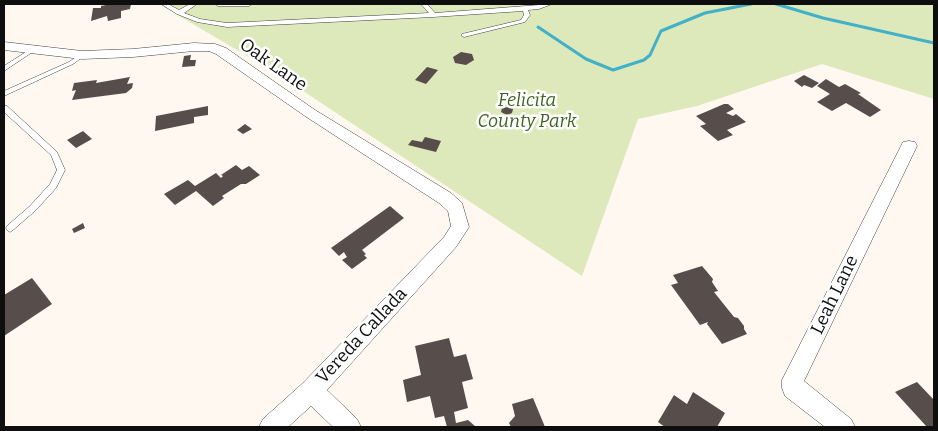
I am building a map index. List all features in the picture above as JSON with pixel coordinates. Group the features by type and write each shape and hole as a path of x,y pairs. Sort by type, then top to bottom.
{"street":[{"name":"Oak Lane","path":"4,46 82,55 133,54 194,46 210,47 221,51 310,113 445,198 456,208 460,227 450,242"},
{"name":"Leah Lane","path":"843,427 793,388 793,380 909,146"},
{"name":"Vereda Callada","path":"271,427 311,391 450,242"},
{"path":"311,391 349,427"}],"lane":[{"path":"164,4 204,22 227,25 433,16 537,8 549,4"},
{"path":"179,12 194,4"},
{"path":"218,4 249,4"},
{"path":"424,4 433,16"},
{"path":"464,35 523,21 527,15 525,9"},
{"path":"4,69 32,50"},
{"path":"4,94 71,63 82,55"},
{"path":"4,108 54,154 61,170 53,186 33,208 10,228"}],"green space":[{"name":"Felicita County Park","path":"159,4 934,4 934,99 822,64 697,106 638,119 582,276 276,73"}],"building":[{"path":"131,4 130,9 121,11 121,18 108,21 107,16 91,21 93,8 101,8 101,6"},
{"path":"461,52 472,54 474,60 466,65 455,63 453,57"},
{"path":"191,55 190,60 196,60 195,66 182,67 184,56"},
{"path":"427,67 438,70 426,84 415,80"},
{"path":"804,75 819,83 812,88 804,85 802,87 794,81"},
{"path":"130,77 127,84 133,83 132,88 126,93 72,100 76,90 72,91 74,83 97,80 96,83"},
{"path":"826,79 839,87 845,84 861,93 858,94 881,110 870,117 846,103 832,111 817,102 830,94 817,86"},
{"path":"728,104 734,109 726,113 733,116 736,114 746,122 727,130 733,135 718,141 700,126 706,124 696,116"},
{"path":"208,106 208,115 194,117 194,123 155,131 156,116"},
{"path":"508,107 513,109 512,113 507,115 501,112 502,108"},
{"path":"245,124 252,129 243,134 237,130"},
{"path":"83,131 92,139 76,148 67,140"},
{"path":"425,137 441,141 436,152 408,145 412,140 422,142"},
{"path":"236,165 242,170 249,166 260,175 222,196 224,198 213,206 196,191 175,205 164,194 188,180 195,186 216,173 221,178 223,176 221,175"},
{"path":"390,206 404,218 362,250 367,258 352,269 342,260 347,257 344,252 339,256 331,248"},
{"path":"83,223 85,228 74,233 72,229"},
{"path":"702,266 713,279 712,282 718,291 714,292 734,317 738,318 747,334 722,344 707,324 708,322 700,325 671,285 678,283 673,275"},
{"path":"32,278 52,304 4,336 4,295"},
{"path":"449,338 454,357 466,354 473,379 462,382 468,408 454,412 456,423 468,420 476,427 447,427 444,416 435,418 430,396 407,402 403,380 421,375 415,346"},
{"path":"917,382 934,400 934,427 927,427 895,392"},
{"path":"693,392 725,413 717,427 665,427 658,422 674,395 687,404"},
{"path":"533,398 545,427 511,427 509,423 515,416 512,404"}],"waterway":[{"path":"538,27 586,59 613,70 644,60 650,55 661,31 705,13 751,4"},
{"path":"776,4 823,18 934,43"}]}
